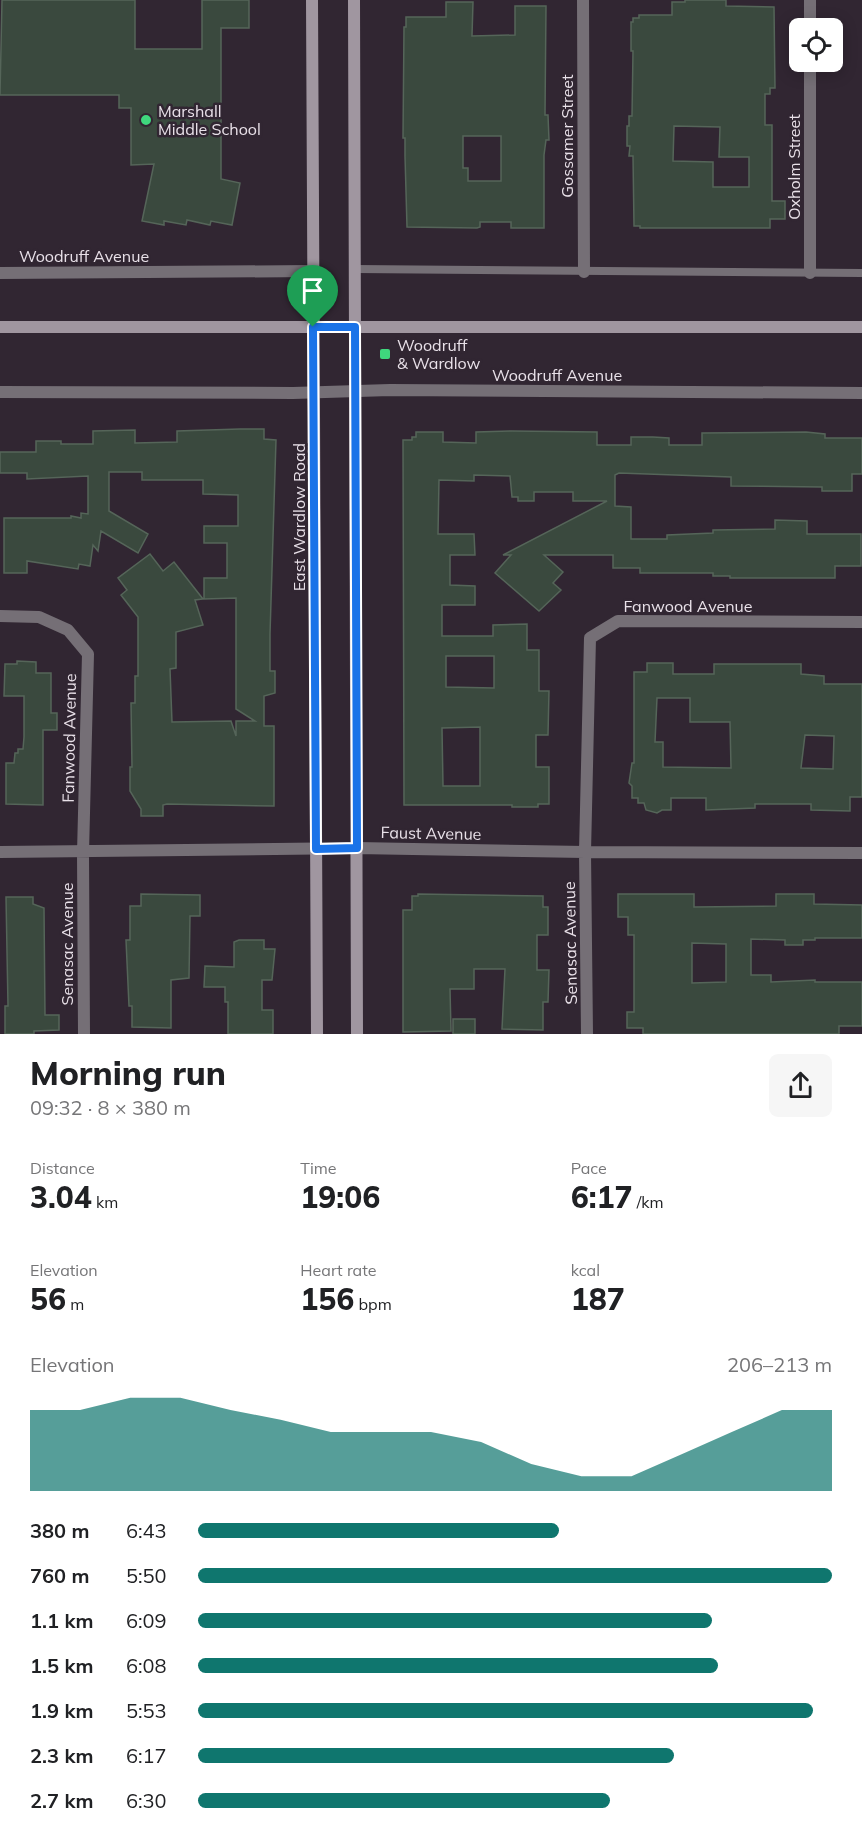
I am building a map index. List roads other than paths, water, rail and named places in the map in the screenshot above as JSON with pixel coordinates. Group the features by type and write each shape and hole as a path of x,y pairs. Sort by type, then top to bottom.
{"main road":[{"name":"East Wardlow Road","path":"312,0 317,1034"},
{"path":"354,0 357,1034"},
{"path":"0,327 862,327"}],"street":[{"name":"Gossamer Street","path":"583,0 584,272"},
{"path":"810,0 810,18"},
{"name":"Oxholm Street","path":"810,72 810,273"},
{"name":"Woodruff Avenue","path":"0,273 313,271"},
{"name":"Woodruff Avenue","path":"0,392 862,393"},
{"name":"Fanwood Avenue","path":"0,616 39,617 68,630 88,654 83,853"},
{"name":"Fanwood Avenue","path":"585,852 590,638 618,621 862,622"},
{"name":"Faust Avenue","path":"0,852 83,853 357,848 862,853"},
{"name":"Senasac Avenue","path":"585,852 587,1034"},
{"name":"Senasac Avenue","path":"83,853 84,1034"}],"lane":[{"path":"355,268 862,273"}],"place":[{"name":"Marshall Middle School","path":"146,120"},
{"name":"Woodruff & Wardlow","path":"385,354"}]}
